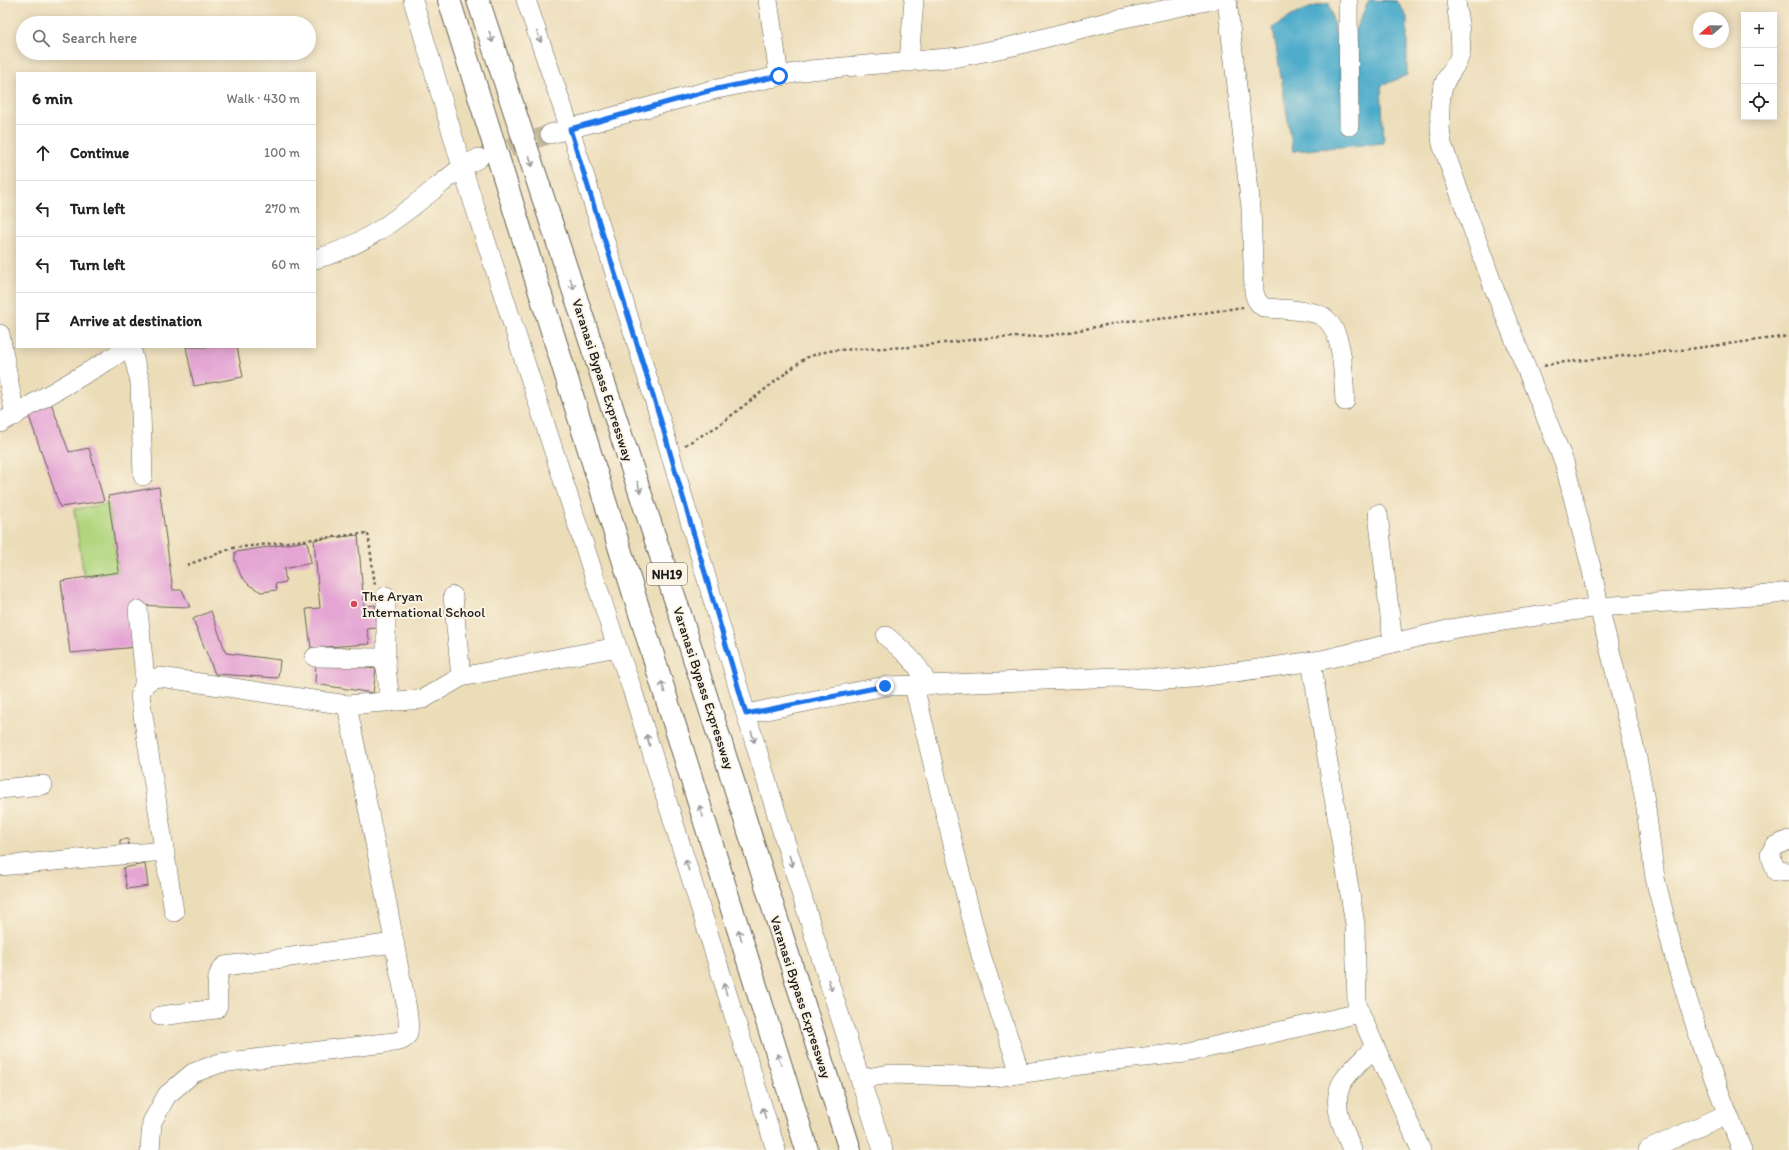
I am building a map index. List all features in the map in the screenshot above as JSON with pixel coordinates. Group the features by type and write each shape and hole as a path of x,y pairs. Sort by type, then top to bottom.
{"highway":[{"name":"NH19","path":"448,0 807,1150"},
{"name":"Varanasi Bypass Expressway","path":"478,0 681,617 850,1150"}],"street":[{"path":"413,0 462,167 617,647 632,689 776,1150"},
{"path":"526,0 570,129 669,451 746,714 818,948 883,1150"},
{"path":"768,0 779,76"},
{"path":"909,62 914,0"},
{"path":"550,134 712,90 779,76 810,70 959,57 1013,46 1115,20 1212,0"},
{"path":"1227,0 1251,208 1254,291 1260,305 1265,308 1320,315 1329,324 1336,334 1340,347 1345,401"},
{"path":"1348,0 1349,126"},
{"path":"1456,0 1460,55 1444,84 1440,123 1442,144 1495,291 1564,462 1592,571 1599,607 1636,758 1659,895 1694,1024 1727,1114 1742,1150"},
{"path":"316,260 349,247 369,237 462,167 479,158"},
{"path":"0,334 8,419 126,348"},
{"path":"131,348 140,382 143,476"},
{"path":"1378,514 1393,643"},
{"path":"746,714 885,686 920,686 1117,676 1163,680 1193,678 1311,661 1456,628 1599,607 1767,595 1789,592"},
{"path":"386,596 386,666 390,702"},
{"path":"453,596 462,677"},
{"path":"138,610 144,669 144,685 140,696 174,912"},
{"path":"886,636 902,650 919,669 920,686 942,805 979,948 1016,1064 1017,1074"},
{"path":"144,685 152,678 160,677 347,705 390,702 423,699 462,677 617,647"},
{"path":"314,657 380,658 386,666"},
{"path":"1311,661 1355,924 1357,1003 1374,1047 1421,1150"},
{"path":"150,1150 152,1122 167,1095 193,1073 220,1063 394,1042 406,1037 408,1032 408,1017 347,705"},
{"path":"0,788 43,785"},
{"path":"1789,840 1775,846 1770,854 1776,871 1789,872"},
{"path":"0,866 164,851"},
{"path":"160,1016 216,1009 218,1005 219,973 221,968 225,966 394,943"},
{"path":"860,1079 890,1074 996,1077 1124,1059 1185,1053 1360,1013"},
{"path":"1352,1150 1339,1116 1337,1103 1340,1087 1374,1047"},
{"path":"1648,1150 1727,1114"}],"path":[{"path":"669,451 707,433 805,358 820,352 911,347 987,338 1048,336 1127,321 1170,318 1260,305"},
{"path":"1529,373 1546,365 1556,363 1681,350 1789,336"},
{"path":"187,565 233,548 368,533 376,596 386,596"}],"green space":[{"path":"109,504 119,572 84,577 74,509"}],"water":[{"path":"1369,0 1397,1 1407,17 1407,75 1381,86 1384,143 1293,151 1273,28 1300,12 1329,3 1336,35 1355,30"}],"building":[{"path":"186,348 237,348 243,377 194,386"},
{"path":"50,400 69,452 89,448 104,501 60,507 28,413"},
{"path":"159,487 173,590 182,590 190,607 132,605 138,647 70,653 61,581 119,572 108,496"},
{"path":"358,535 364,606 375,605 377,628 367,629 370,644 311,648 306,609 320,608 314,540"},
{"path":"307,541 311,563 284,569 286,582 275,584 277,590 261,592 249,585 241,576 235,561 235,552"},
{"path":"211,611 226,653 280,660 278,678 215,674 193,619"},
{"path":"316,662 376,669 373,693 315,684"},
{"path":"128,839 129,848 120,849 120,840"},
{"path":"145,864 148,886 127,889 123,868"}],"tunnel":[{"path":"482,157 550,134"}],"place":[{"name":"The Aryan International School","path":"354,604"}],"route":[{"path":"779,76 712,90 570,129 660,418 746,714 885,686"}]}
